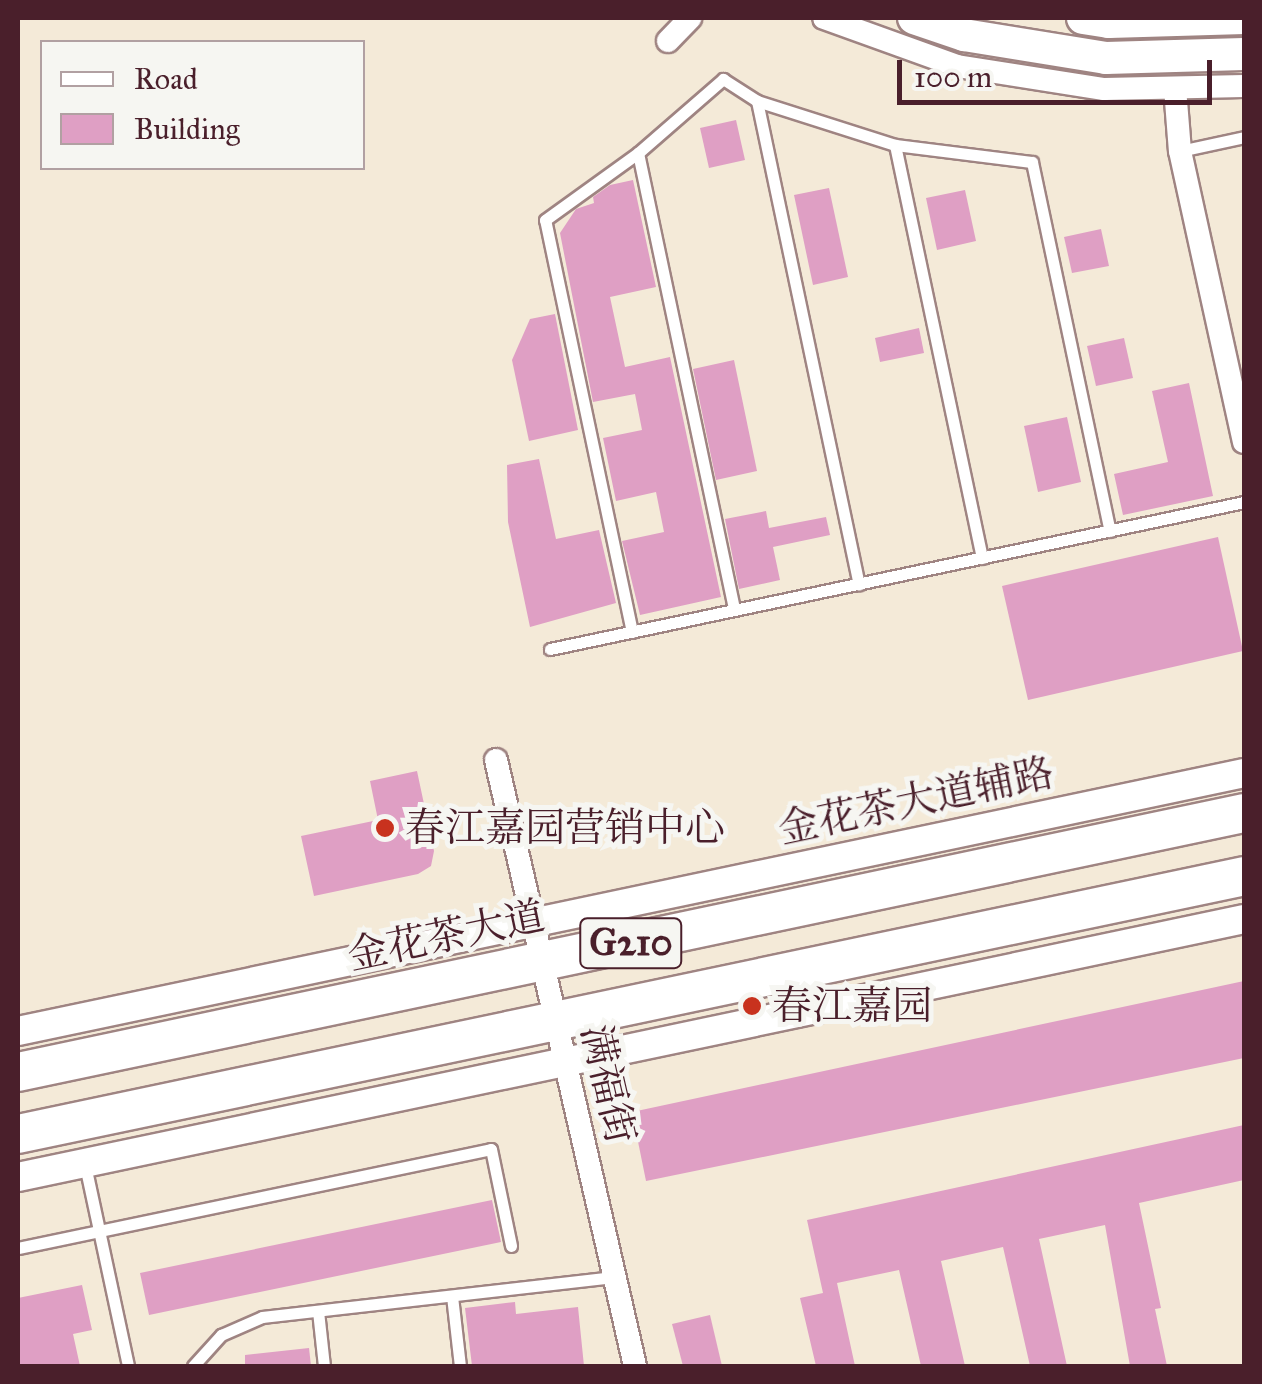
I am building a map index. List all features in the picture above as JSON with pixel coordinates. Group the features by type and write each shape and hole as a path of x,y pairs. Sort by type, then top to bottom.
{"highway":[{"name":"金花茶大道","path":"18,1072 1244,813"},
{"name":"G210","path":"18,1134 1244,876"}],"main road":[{"path":"914,18 964,36 1106,58 1244,54"},
{"path":"1082,18 1109,22 1244,18"}],"street":[{"path":"668,41 690,18"},
{"path":"824,18 957,66 1104,89 1244,86"},
{"path":"1176,88 1180,151 1244,442"},
{"name":"满福街","path":"496,760 635,1366"},
{"name":"金花茶大道辅路","path":"18,1032 1244,773"},
{"path":"18,1177 1244,918"}],"lane":[{"path":"632,632 545,220 638,153 723,79 757,101 895,145 1032,162 1110,531"},
{"path":"757,101 859,584"},
{"path":"1180,151 1244,136"},
{"path":"895,145 982,558"},
{"path":"638,153 734,610"},
{"path":"550,649 1244,502"},
{"path":"18,1248 491,1149 511,1246"},
{"path":"85,1162 128,1366"},
{"path":"193,1366 210,1344 234,1327 262,1318 614,1278"},
{"path":"452,1296 460,1366"},
{"path":"318,1311 324,1366"}],"building":[{"path":"736,120 745,160 709,168 700,128"},
{"path":"633,180 656,287 610,297 625,367 670,357 721,597 640,615 622,541 664,532 656,492 616,501 603,438 642,430 635,394 593,402 560,233 576,209 594,203 593,197 610,185"},
{"path":"829,188 848,277 813,285 794,195"},
{"path":"965,190 976,241 937,250 926,198"},
{"path":"1101,229 1109,266 1072,273 1064,237"},
{"path":"555,314 578,430 529,441 512,360 530,319"},
{"path":"919,328 924,353 880,362 875,338"},
{"path":"1124,338 1133,378 1096,386 1087,346"},
{"path":"734,360 757,471 716,480 693,369"},
{"path":"1189,383 1213,496 1123,515 1114,474 1168,462 1152,391"},
{"path":"1067,417 1081,482 1038,492 1024,426"},
{"path":"539,459 556,539 599,530 616,603 530,627 508,522 507,465"},
{"path":"766,511 769,528 826,517 830,535 773,547 780,580 739,589 725,519"},
{"path":"1218,537 1243,651 1028,700 1002,586"},
{"name":"春江嘉园营销中心","path":"417,771 434,851 431,866 418,874 314,896 301,836 378,820 370,781"},
{"path":"1244,981 1244,1058 646,1181 632,1112"},
{"path":"1244,1125 1244,1180 1139,1203 1161,1308 1155,1309 1167,1366 1130,1366 1105,1225 1039,1239 1067,1366 1030,1366 1003,1247 941,1261 965,1366 921,1366 899,1270 837,1283 855,1366 816,1366 800,1298 823,1293 807,1220"},
{"path":"492,1200 501,1242 149,1315 140,1273"},
{"path":"82,1285 92,1330 73,1334 80,1366 18,1366 18,1298"},
{"path":"515,1302 516,1314 578,1307 584,1366 472,1366 465,1308"},
{"path":"710,1315 722,1366 683,1366 672,1324"},
{"path":"309,1348 311,1366 245,1366 245,1355"}],"place":[{"name":"春江嘉园营销中心","path":"385,828"},
{"name":"春江嘉园","path":"752,1006"}]}
